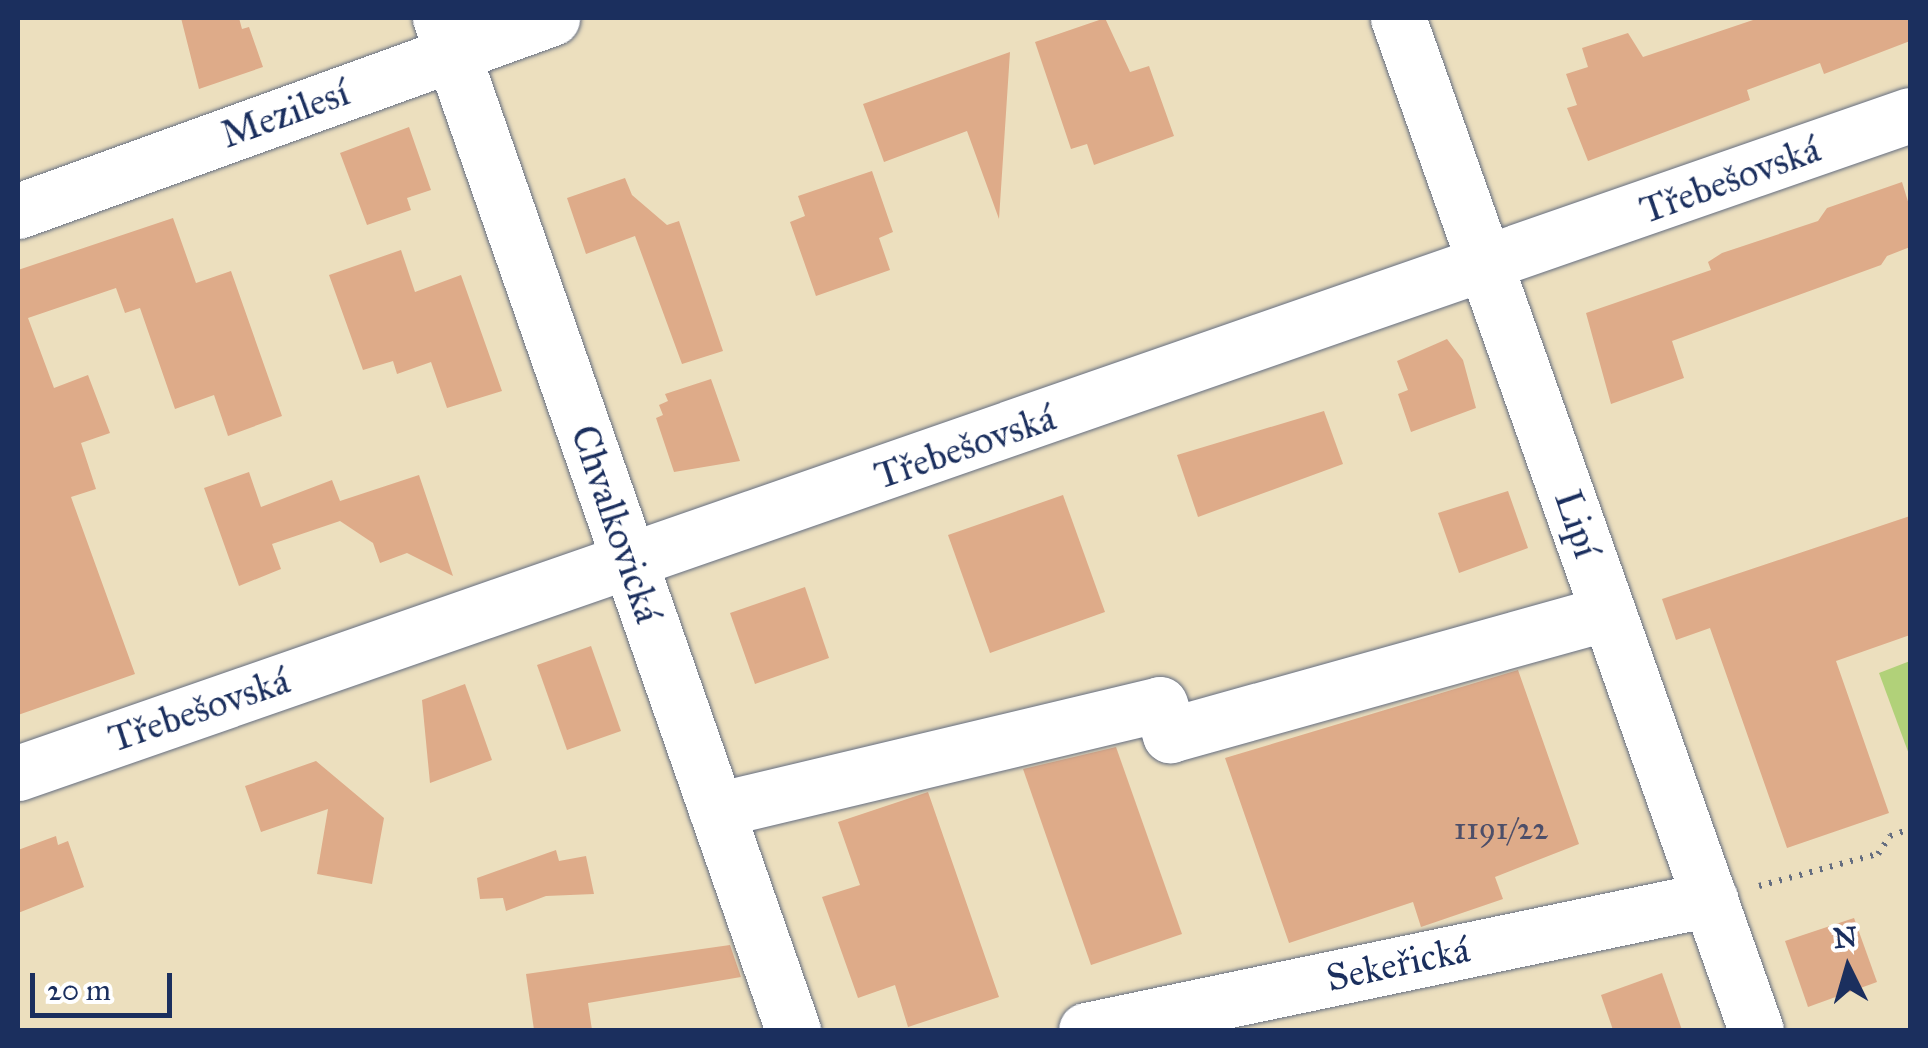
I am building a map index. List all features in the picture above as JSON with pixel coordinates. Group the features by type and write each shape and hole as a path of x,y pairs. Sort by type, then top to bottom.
{"street":[{"name":"Mezilesí","path":"18,211 446,36 552,18"},
{"name":"Lipí","path":"1398,18 1756,1030"},
{"name":"Chvalkovická","path":"446,36 794,1030"},
{"name":"Třebešovská","path":"18,773 1486,267 1910,115"},
{"path":"716,810 1160,704 1170,734 1608,613"},
{"name":"Sekeřická","path":"1086,1030 1710,899"}],"path":[{"path":"1710,899 1878,854 1890,836 1910,829"}],"green space":[{"path":"1910,661 1910,757 1879,673"}],"building":[{"path":"181,18 239,18 242,29 249,27 263,67 199,89"},
{"path":"1105,18 1130,72 1149,66 1174,136 1094,165 1087,144 1071,149 1035,42"},
{"path":"1759,18 1910,18 1910,41 1824,74 1820,63 1747,90 1750,100 1588,161 1567,108 1577,105 1566,74 1588,67 1582,48 1628,33 1643,57"},
{"path":"1010,52 999,219 967,131 884,162 863,104"},
{"path":"409,127 431,190 407,198 411,210 367,225 340,153"},
{"path":"872,171 893,232 879,238 890,270 816,296 790,222 805,216 798,196"},
{"path":"625,178 632,195 667,225 679,221 723,351 682,364 635,236 586,254 567,198"},
{"path":"1902,182 1910,208 1910,247 1887,256 1881,265 1672,341 1684,378 1611,404 1586,313 1711,270 1708,262 1722,253 1818,221 1827,208"},
{"path":"173,218 196,283 231,271 282,416 228,436 214,395 175,409 140,308 125,313 116,288 28,318 54,388 88,375 110,433 81,443 96,489 71,497 135,674 18,715 18,270"},
{"path":"401,250 415,292 461,275 502,391 447,408 431,362 397,374 393,361 363,370 329,275"},
{"path":"1447,339 1463,360 1476,408 1411,432 1398,394 1408,390 1397,361"},
{"path":"711,379 740,461 674,472 656,418 663,415 659,405 668,401 665,394"},
{"path":"1324,411 1343,464 1198,517 1177,455"},
{"path":"249,472 261,507 332,480 340,501 419,475 453,576 407,553 380,563 373,543 340,521 272,544 281,569 239,586 204,488"},
{"path":"1508,491 1528,548 1459,573 1438,513"},
{"path":"1063,495 1105,612 990,653 948,535"},
{"path":"1910,516 1910,635 1836,661 1889,813 1787,848 1710,628 1676,640 1662,599"},
{"path":"805,587 829,658 755,684 730,613"},
{"path":"591,646 621,731 567,750 537,665"},
{"path":"1518,670 1579,844 1495,877 1503,899 1421,927 1413,902 1289,943 1225,758"},
{"path":"465,684 492,760 430,783 422,700"},
{"path":"1116,747 1182,934 1091,965 1023,769"},
{"path":"316,761 384,818 372,884 317,874 328,809 261,832 245,786"},
{"path":"928,792 999,997 908,1027 895,985 858,998 822,897 860,885 838,822"},
{"path":"56,836 58,845 68,841 84,887 18,913 18,850"},
{"path":"556,850 559,861 586,856 594,894 546,896 506,911 503,898 480,899 477,878"},
{"path":"1854,918 1877,982 1808,1007 1785,941"},
{"path":"730,945 741,977 588,1003 592,1030 534,1030 526,974"},
{"path":"1662,973 1682,1030 1613,1030 1601,995"}]}
